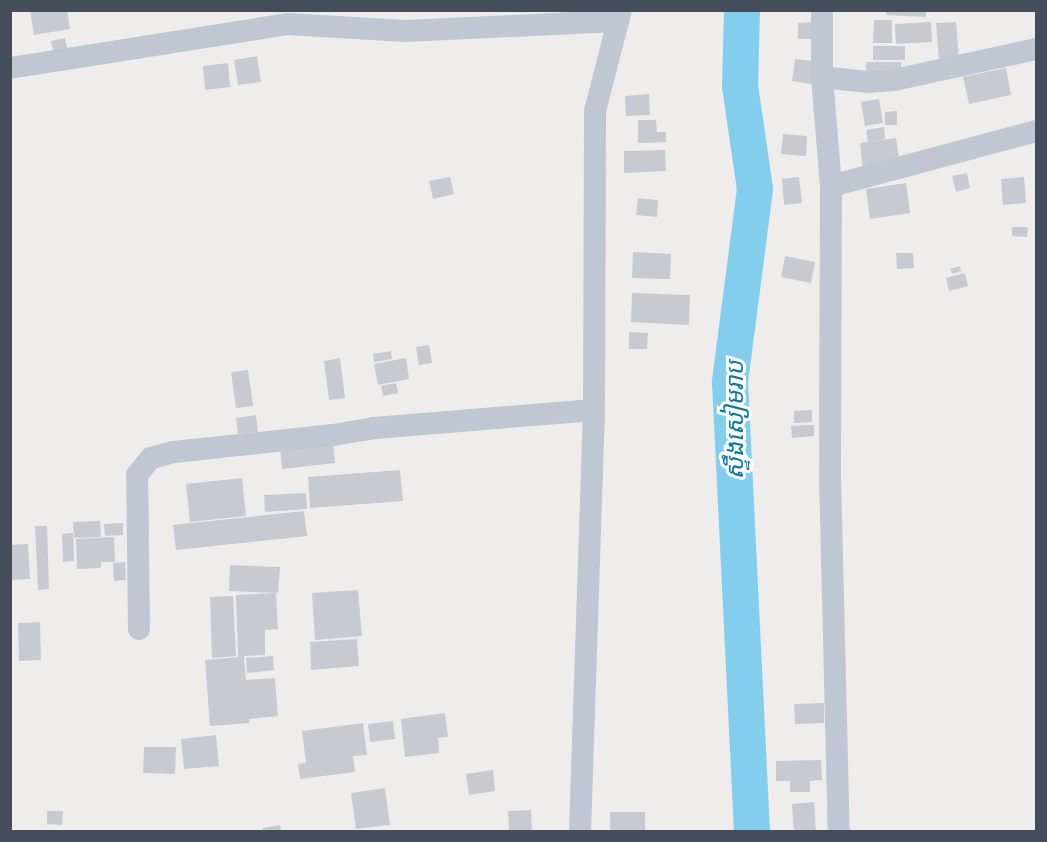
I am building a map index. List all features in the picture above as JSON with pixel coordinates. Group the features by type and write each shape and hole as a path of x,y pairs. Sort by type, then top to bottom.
{"street":[{"path":"822,10 822,77 831,186 830,476 839,831"},
{"path":"10,69 287,24 406,31 618,16 595,111 594,410 580,831"},
{"path":"822,77 867,82 894,80 1036,49"},
{"path":"831,186 1036,131"},
{"path":"139,629 137,475 151,458 174,452 333,435 375,428 594,410"}],"building":[{"path":"30,10 67,10 70,29 34,35"},
{"path":"886,10 926,10 926,17 886,15"},
{"path":"874,20 892,20 892,43 873,43"},
{"path":"811,22 812,39 798,39 798,23"},
{"path":"931,22 932,42 896,44 895,24"},
{"path":"956,22 959,59 939,61 936,23"},
{"path":"65,38 69,57 55,60 51,41"},
{"path":"873,46 905,46 905,60 873,60"},
{"path":"257,56 261,82 238,85 234,60"},
{"path":"795,59 814,61 811,84 792,81"},
{"path":"866,62 901,62 901,76 866,75"},
{"path":"228,63 230,87 205,90 203,66"},
{"path":"1006,68 1011,95 969,104 963,77"},
{"path":"649,94 650,115 626,116 625,96"},
{"path":"879,99 883,123 865,126 861,102"},
{"path":"897,111 897,125 885,125 885,112"},
{"path":"638,120 656,120 657,132 666,132 666,142 638,143"},
{"path":"884,127 885,139 868,142 866,130"},
{"path":"783,134 807,136 806,156 781,154"},
{"path":"896,138 900,164 863,170 860,143"},
{"path":"665,150 666,171 624,173 624,151"},
{"path":"967,173 970,188 956,192 952,176"},
{"path":"450,177 454,194 433,199 429,181"},
{"path":"799,177 802,203 784,205 782,179"},
{"path":"1024,177 1026,203 1003,205 1001,179"},
{"path":"906,183 910,213 870,219 866,189"},
{"path":"638,198 658,200 657,217 636,215"},
{"path":"1012,227 1028,227 1027,237 1012,236"},
{"path":"633,252 671,254 670,279 632,278"},
{"path":"896,253 913,253 914,268 897,269"},
{"path":"785,256 815,262 811,283 781,277"},
{"path":"960,266 961,271 952,274 950,269"},
{"path":"965,273 968,286 949,291 946,278"},
{"path":"632,293 690,295 689,325 631,322"},
{"path":"629,332 648,333 647,349 629,349"},
{"path":"429,345 432,363 419,365 416,347"},
{"path":"391,351 392,359 374,362 373,354"},
{"path":"340,358 345,398 329,400 324,361"},
{"path":"406,358 409,379 378,385 374,364"},
{"path":"248,370 253,406 236,408 231,372"},
{"path":"396,383 398,393 383,396 381,386"},
{"path":"812,410 812,422 794,423 794,411"},
{"path":"256,415 258,432 238,434 236,418"},
{"path":"814,425 814,436 792,438 791,426"},
{"path":"333,441 335,463 282,469 280,447"},
{"path":"400,470 403,501 310,508 308,477"},
{"path":"242,478 246,516 190,522 186,484"},
{"path":"306,493 307,509 265,512 264,495"},
{"path":"304,511 307,536 176,550 173,525"},
{"path":"100,521 101,537 74,538 73,522"},
{"path":"123,523 123,535 105,536 104,524"},
{"path":"35,526 47,526 49,589 38,590"},
{"path":"73,533 74,561 63,562 62,534"},
{"path":"114,537 115,562 101,562 101,568 77,569 76,539"},
{"path":"28,544 30,579 12,580 10,545"},
{"path":"125,562 126,580 114,581 113,563"},
{"path":"230,565 280,567 278,593 229,591"},
{"path":"358,590 362,636 315,640 312,593"},
{"path":"276,593 278,629 265,630 265,655 244,656 246,680 275,678 278,716 249,719 250,723 210,726 205,660 238,657 236,595"},
{"path":"233,596 236,656 212,658 210,597"},
{"path":"40,622 41,660 19,661 18,623"},
{"path":"357,639 359,666 311,670 310,642"},
{"path":"273,656 274,670 247,673 246,658"},
{"path":"824,703 824,723 795,724 794,704"},
{"path":"445,713 448,737 438,738 439,753 405,757 401,719"},
{"path":"393,721 395,739 370,742 368,724"},
{"path":"363,723 367,755 353,756 355,772 300,779 298,764 306,763 302,731"},
{"path":"216,735 219,766 184,769 181,739"},
{"path":"144,747 176,747 175,774 143,773"},
{"path":"821,760 822,780 810,781 810,792 790,792 790,781 776,781 776,761"},
{"path":"493,770 495,791 469,795 466,774"},
{"path":"385,788 390,825 356,829 351,793"},
{"path":"814,802 816,832 794,832 792,804"},
{"path":"531,810 532,831 509,832 508,811"},
{"path":"47,811 63,811 62,825 47,824"},
{"path":"610,812 645,812 645,832 610,832"},
{"path":"280,825 281,832 263,832 263,828"}],"waterway":[{"name":"ស្ទឹងសៀមរាប","path":"742,10 740,86 755,189 730,382 752,832"}]}
